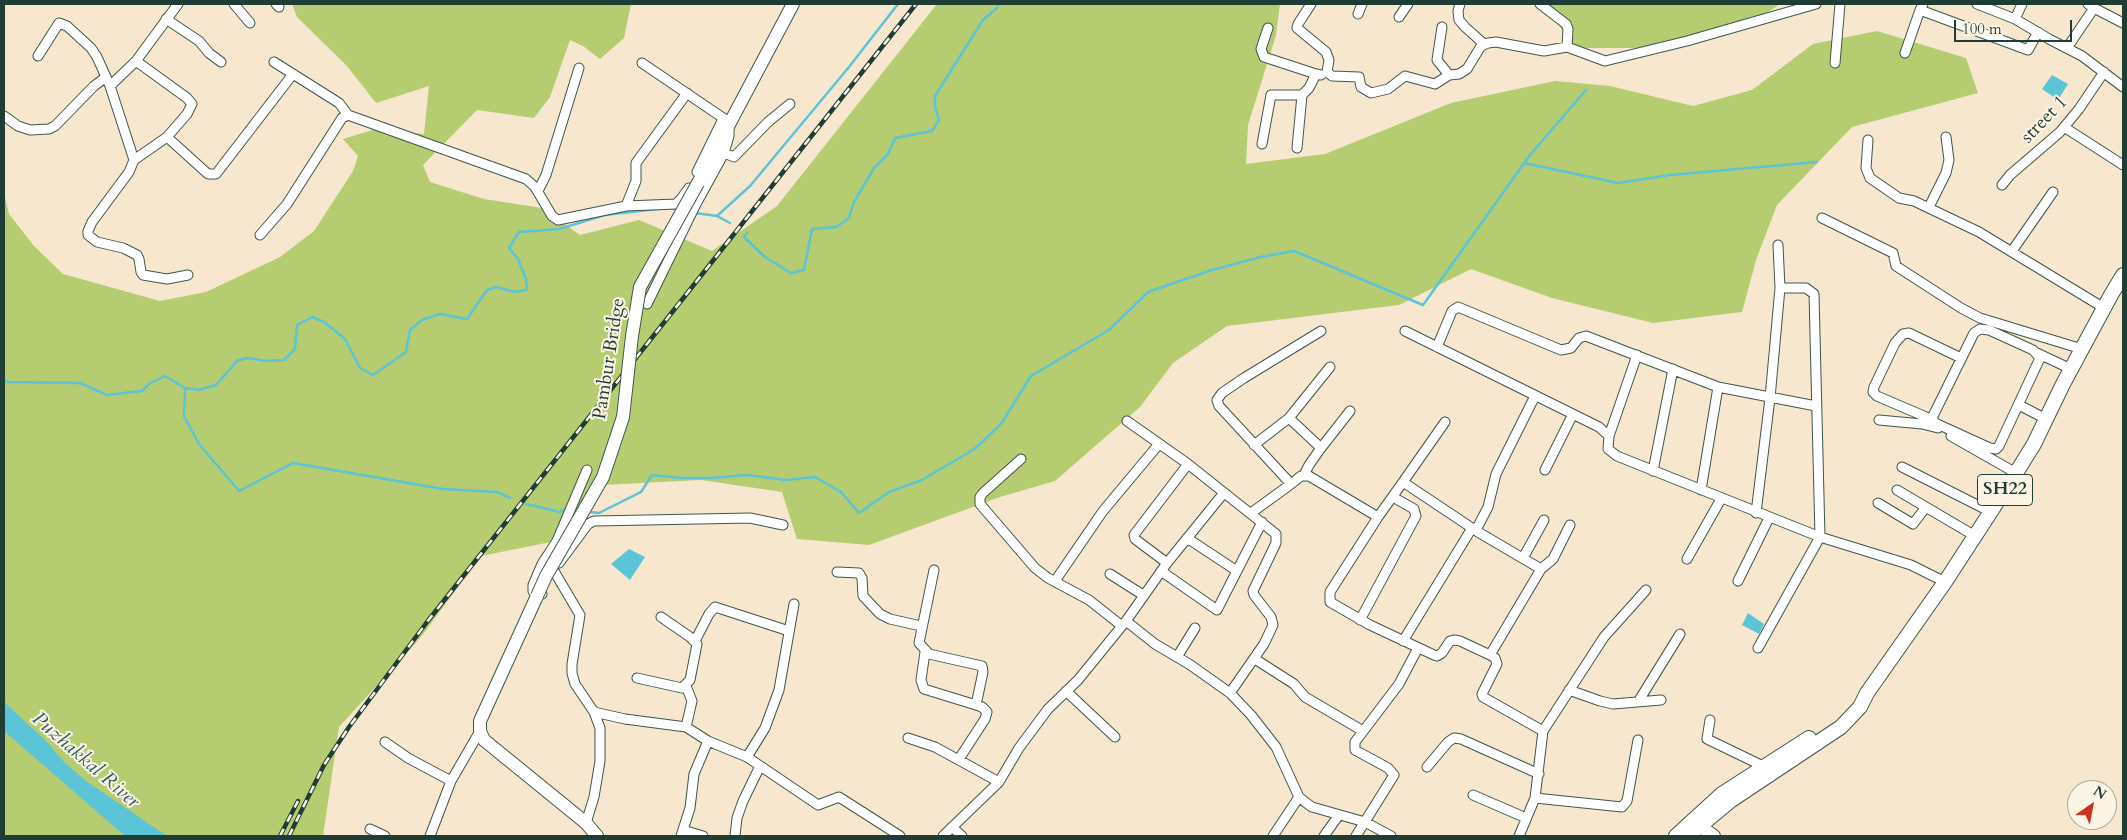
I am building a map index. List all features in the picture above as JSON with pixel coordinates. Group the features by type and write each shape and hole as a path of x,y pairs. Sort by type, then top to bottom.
{"main road":[{"name":"Pambur Bridge","path":"480,731 480,721 546,576 603,477 623,417 632,336 640,287 698,183 726,120 749,88 789,5"},
{"name":"SH22","path":"1676,836 1841,726 1860,707 1867,693 1945,582 2016,473 2123,275"},
{"name":"SH22","path":"1688,836 1696,823 1722,794 1830,724 1867,693"},
{"path":"480,731 484,740 586,823 597,836"},
{"path":"1696,823 1714,836"}],"street":[{"path":"110,86 136,61 178,4"},
{"path":"234,4 250,23"},
{"path":"1311,4 1297,28 1326,52 1329,60 1327,70 1329,75"},
{"path":"1358,14 1362,4"},
{"path":"1399,17 1408,4"},
{"path":"1460,4 1458,11 1462,24 1484,44"},
{"path":"1540,4 1567,26 1566,47"},
{"path":"1268,28 1261,49 1264,57 1316,74 1359,77 1361,87 1371,92 1388,89 1405,76 1435,84 1449,75 1463,73 1484,44 1496,42 1544,51 1566,47 1605,61 1616,60 1816,4"},
{"path":"1835,63 1840,4"},
{"path":"1977,4 2015,19 2082,56 2123,86"},
{"path":"2015,19 2022,4"},
{"path":"2067,48 2091,6 2123,23"},
{"path":"1905,53 1921,7 2028,50 2038,32"},
{"path":"166,19 199,41 209,54 220,62"},
{"path":"38,56 58,24 62,23 90,48 97,57 110,86 134,160"},
{"path":"1442,27 1436,60 1449,75"},
{"path":"136,61 187,98 192,104 187,114 167,137 134,160 129,172 92,222 88,235 97,242 123,248 137,255 140,258 140,272 143,275 167,279 188,275"},
{"path":"274,62 338,103 348,115 514,173 526,179 538,191 548,211 558,220 626,206 679,202 726,120"},
{"path":"642,63 726,120 729,136 724,153 696,204 647,304"},
{"path":"538,191 546,175 579,68"},
{"name":"street 1","path":"2002,185 2064,127 2079,109 2104,72"},
{"path":"167,137 208,174 216,174 293,74"},
{"path":"1297,148 1302,95 1309,88 1316,74"},
{"path":"4,116 18,126 30,130 49,129 106,77"},
{"path":"626,206 636,181 636,163 687,93"},
{"path":"1262,144 1271,95 1302,95"},
{"path":"724,153 734,156 768,122 790,104"},
{"path":"260,235 287,204 342,118 348,115"},
{"path":"2064,127 2123,165"},
{"path":"1929,207 1946,172 1949,160 1946,137"},
{"path":"1868,140 1866,168 1870,178 1899,198 1929,207 1979,232 2104,308"},
{"path":"2012,251 2053,192"},
{"path":"1822,218 1893,253 1896,266 1980,318 2082,349"},
{"path":"1756,513 1770,398 1780,288 1778,245"},
{"path":"1758,648 1820,537 1814,294 1806,288 1780,288"},
{"path":"1437,347 1452,311 1458,307 1561,350 1571,348 1579,338 1586,336 1718,388 1816,406"},
{"path":"1933,420 1933,415 1961,358 1974,333 1980,329 1989,330 2071,370"},
{"path":"1291,484 1219,406 1217,400 1244,378 1321,331"},
{"path":"1405,331 1599,427 1609,436"},
{"path":"1961,358 1909,333 1903,334 1896,343 1873,392 1877,396 1933,420 1990,448 1996,449 2039,362 2039,355 2037,353"},
{"path":"1638,355 1609,436 1608,449 1610,452 1756,513 1820,537 1882,557 1902,561 1945,582"},
{"path":"1254,445 1288,418 1330,368"},
{"path":"1653,471 1673,369"},
{"path":"1701,490 1718,388"},
{"path":"1402,640 1488,507 1496,474 1535,396"},
{"path":"2019,405 2046,418"},
{"path":"1251,513 1304,475 1321,448 1350,411"},
{"path":"1545,470 1573,414"},
{"path":"1288,418 1321,448"},
{"path":"1879,420 1935,427 2016,473"},
{"path":"1128,421 1188,464 1223,494 1251,513 1272,530 1277,539 1253,591 1271,617 1273,625 1255,659 1230,693"},
{"path":"1445,422 1378,518 1330,592 1329,598 1334,606 1360,620 1438,656 1450,641 1460,641 1495,658 1497,664 1482,694 1483,697 1543,731"},
{"path":"1055,582 1103,511 1159,444"},
{"path":"1021,459 983,493 980,497 980,504 1035,568 1124,623 1230,693 1251,715 1276,747 1299,797 1312,807 1365,822 1391,836"},
{"path":"1167,563 1135,540 1134,535 1188,464"},
{"path":"1902,467 1991,512"},
{"path":"586,470 557,540 542,564 533,585 533,591 537,596 544,592 554,571 588,524 594,521 750,518 783,524"},
{"path":"1304,475 1378,518"},
{"path":"1403,482 1474,529 1541,569"},
{"path":"1897,490 1975,536"},
{"path":"943,836 999,782 1019,748 1048,709 1078,680 1124,623 1167,563 1223,494"},
{"path":"1360,620 1416,516 1414,509 1393,497"},
{"path":"1686,559 1721,499"},
{"path":"1878,503 1913,524 1926,507"},
{"path":"1738,581 1769,518"},
{"path":"1523,558 1544,520"},
{"path":"1161,571 1216,610 1262,522"},
{"path":"1490,655 1541,569 1553,559 1570,525"},
{"path":"1187,538 1237,570"},
{"path":"934,570 919,643 925,652 921,680 924,689 976,705 985,710 986,715 959,759"},
{"path":"554,571 580,614 572,673 575,684 594,712 600,728 600,761 594,797 586,823"},
{"path":"836,572 859,573 862,578 863,596 880,614 890,619 921,626"},
{"path":"1110,574 1143,596"},
{"path":"1519,836 1535,798 1543,731 1604,637 1646,590"},
{"path":"748,757 765,728 779,690 794,604"},
{"path":"637,678 677,688 686,686 690,680 696,653 695,641 708,614 715,607 789,630"},
{"path":"661,617 695,641"},
{"path":"1177,657 1195,628"},
{"path":"1638,702 1680,634"},
{"path":"1356,836 1394,775 1388,768 1354,750 1354,742 1399,684 1418,648"},
{"path":"925,652 982,666 983,672 976,705"},
{"path":"1255,659 1294,684 1305,697 1363,732"},
{"path":"686,686 692,701 686,727"},
{"path":"1569,690 1613,704 1661,700"},
{"path":"1066,691 1115,737"},
{"path":"594,712 625,719 686,727 708,741 748,757 818,805 839,797 900,836"},
{"path":"1710,720 1706,739 1763,766"},
{"path":"430,836 451,781 480,731"},
{"path":"908,738 935,747 999,782"},
{"path":"1427,768 1448,742 1454,738 1461,739 1539,774"},
{"path":"1535,798 1622,807 1627,801 1638,740"},
{"path":"703,836 682,833 690,808 694,774 708,741"},
{"path":"385,742 408,758 451,781"},
{"path":"735,836 737,818 743,801 760,766"},
{"path":"1473,795 1526,818"},
{"path":"1273,836 1299,797"},
{"path":"1324,836 1339,815"},
{"path":"952,827 962,836"},
{"path":"370,829 384,836"}],"green space":[{"path":"292,4 631,4 624,38 600,59 583,46 570,40 550,97 534,118 477,110 423,165 430,182 484,199 542,208 580,235 639,220 712,251 777,206 937,4 1280,4 1276,35 1248,125 1246,164 1325,154 1451,103 1555,81 1610,86 1693,106 1752,90 1813,44 1877,31 1966,58 1978,93 1852,127 1777,205 1756,260 1742,312 1653,323 1552,298 1471,269 1399,305 1227,326 1173,363 1140,407 1055,481 1000,497 869,545 797,539 782,492 701,480 602,485 576,537 481,556 421,637 339,727 323,836 4,836 4,193 9,214 34,246 63,274 160,301 206,292 280,257 314,231 353,171 358,156 343,139 376,129 424,134 429,86 376,103 347,66 297,17"},
{"path":"1546,4 1780,4 1751,24 1673,48 1573,48"}],"water":[{"path":"2052,75 2068,84 2058,100 2042,89"},
{"path":"629,549 645,557 630,580 611,564"},
{"path":"1748,613 1764,624 1759,634 1742,625"},
{"path":"4,702 46,741 65,763 86,781 167,836 125,836 4,731"}],"waterway":[{"path":"717,216 750,186 849,67 898,4"},
{"path":"747,233 744,237 765,257 791,273 804,270 812,229 836,227 849,218 854,202 874,168 888,154 895,138 932,131 939,120 935,107 935,96 983,20 997,8 998,4"},
{"path":"590,512 599,513 641,492 652,475 681,478 747,475 786,480 815,477 841,492 859,513 889,492 922,480 976,448 1001,424 1031,376 1109,330 1148,292 1212,270 1261,257 1294,251 1423,305 1530,155 1586,90"},
{"path":"1524,163 1618,183 1670,175 1817,162"},
{"path":"666,208 677,209"},
{"path":"4,379 8,382 80,383 107,395 142,391 149,384 165,376 185,388 199,390 216,385 237,361 246,358 268,361 284,360 295,349 297,325 312,317 324,322 345,339 360,368 373,375 406,352 410,330 422,320 440,314 467,319 487,290 496,287 515,292 527,290 526,279 518,259 509,248 519,232 559,229 605,215 658,209"},
{"path":"695,213 717,216 730,223"},
{"path":"185,388 184,416 199,444 239,491 293,463 443,489 497,492 510,498"},
{"path":"526,504 560,512 568,508"}],"railway":[{"path":"289,836 324,765 349,727 427,622 916,4"},
{"path":"280,836 298,801"}],"water label":[{"name":"Puzhakkal River","path":"85,761"}]}
